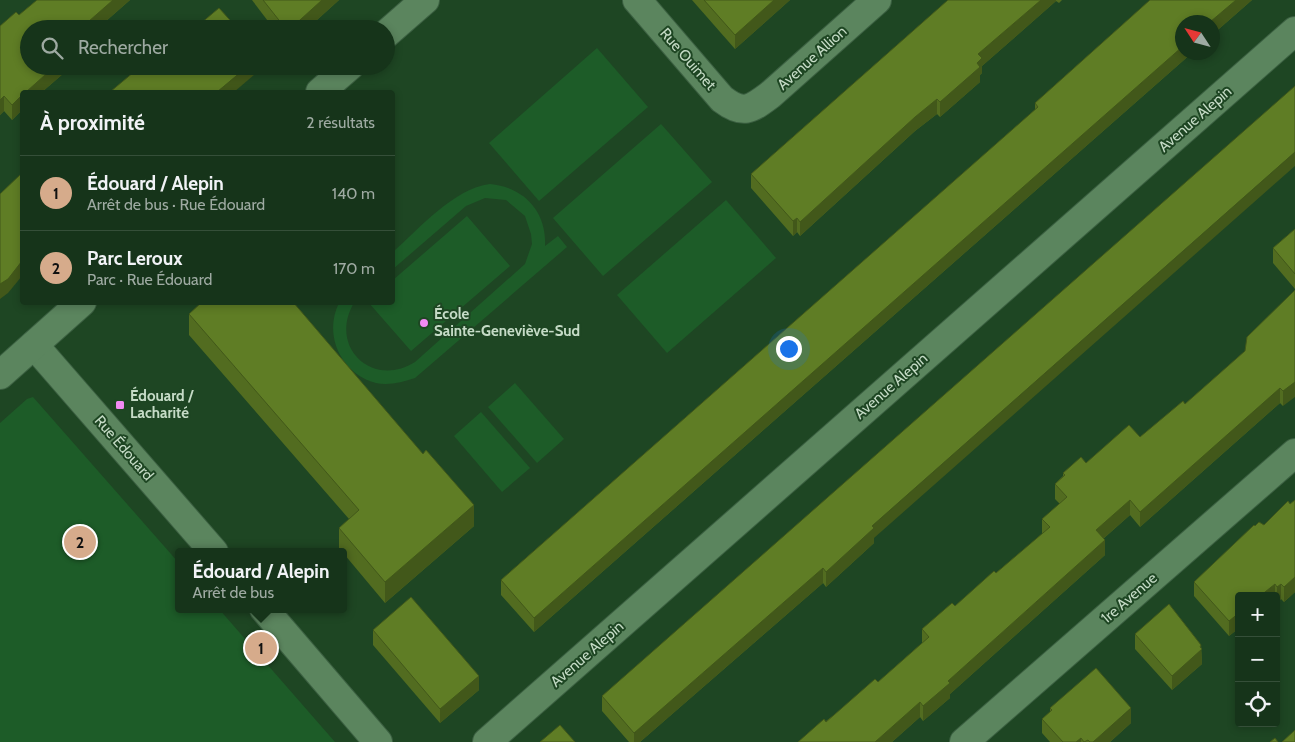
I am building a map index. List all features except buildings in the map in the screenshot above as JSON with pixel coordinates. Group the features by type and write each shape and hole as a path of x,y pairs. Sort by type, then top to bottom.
{"street":[{"path":"395,26 425,0"},
{"name":"Rue Ouimet","path":"637,0 722,99 733,108 744,110"},
{"name":"Avenue Allion","path":"744,110 756,106 770,95 877,0"},
{"name":"Avenue Alepin","path":"487,742 1295,31"},
{"path":"322,90 340,75"},
{"path":"0,375 79,305"},
{"name":"Rue Édouard","path":"34,345 211,548"},
{"name":"1re Avenue","path":"964,742 1295,454"},
{"path":"267,613 378,742"}],"green space":[{"path":"597,48 648,107 539,201 489,143"},
{"path":"661,124 712,182 603,276 553,218"},
{"path":"490,184 502,186 523,196 531,203 542,222 545,246 558,236 567,247 415,378 396,383 381,384 364,378 353,371 338,352 333,328 338,305 353,305 347,319 347,334 351,348 359,359 370,367 384,370 399,369 415,362 525,264 532,244 525,216 506,200 485,198 466,206 395,267 395,250 450,201 476,187"},
{"path":"726,200 776,258 667,353 617,295"},
{"path":"467,216 510,266 411,351 371,305 395,305 395,278"},
{"path":"515,383 564,439 537,463 488,407"},
{"path":"33,397 175,559 175,613 222,613 335,742 0,742 0,423 27,399"},
{"path":"481,412 530,468 502,492 454,436"}],"place":[{"name":"École Sainte-Geneviève-Sud","path":"424,323"},
{"name":"Édouard / Lacharité","path":"120,405"},
{"name":"Parc Leroux","path":"80,542"},
{"name":"Édouard / Alepin","path":"261,648"}]}
